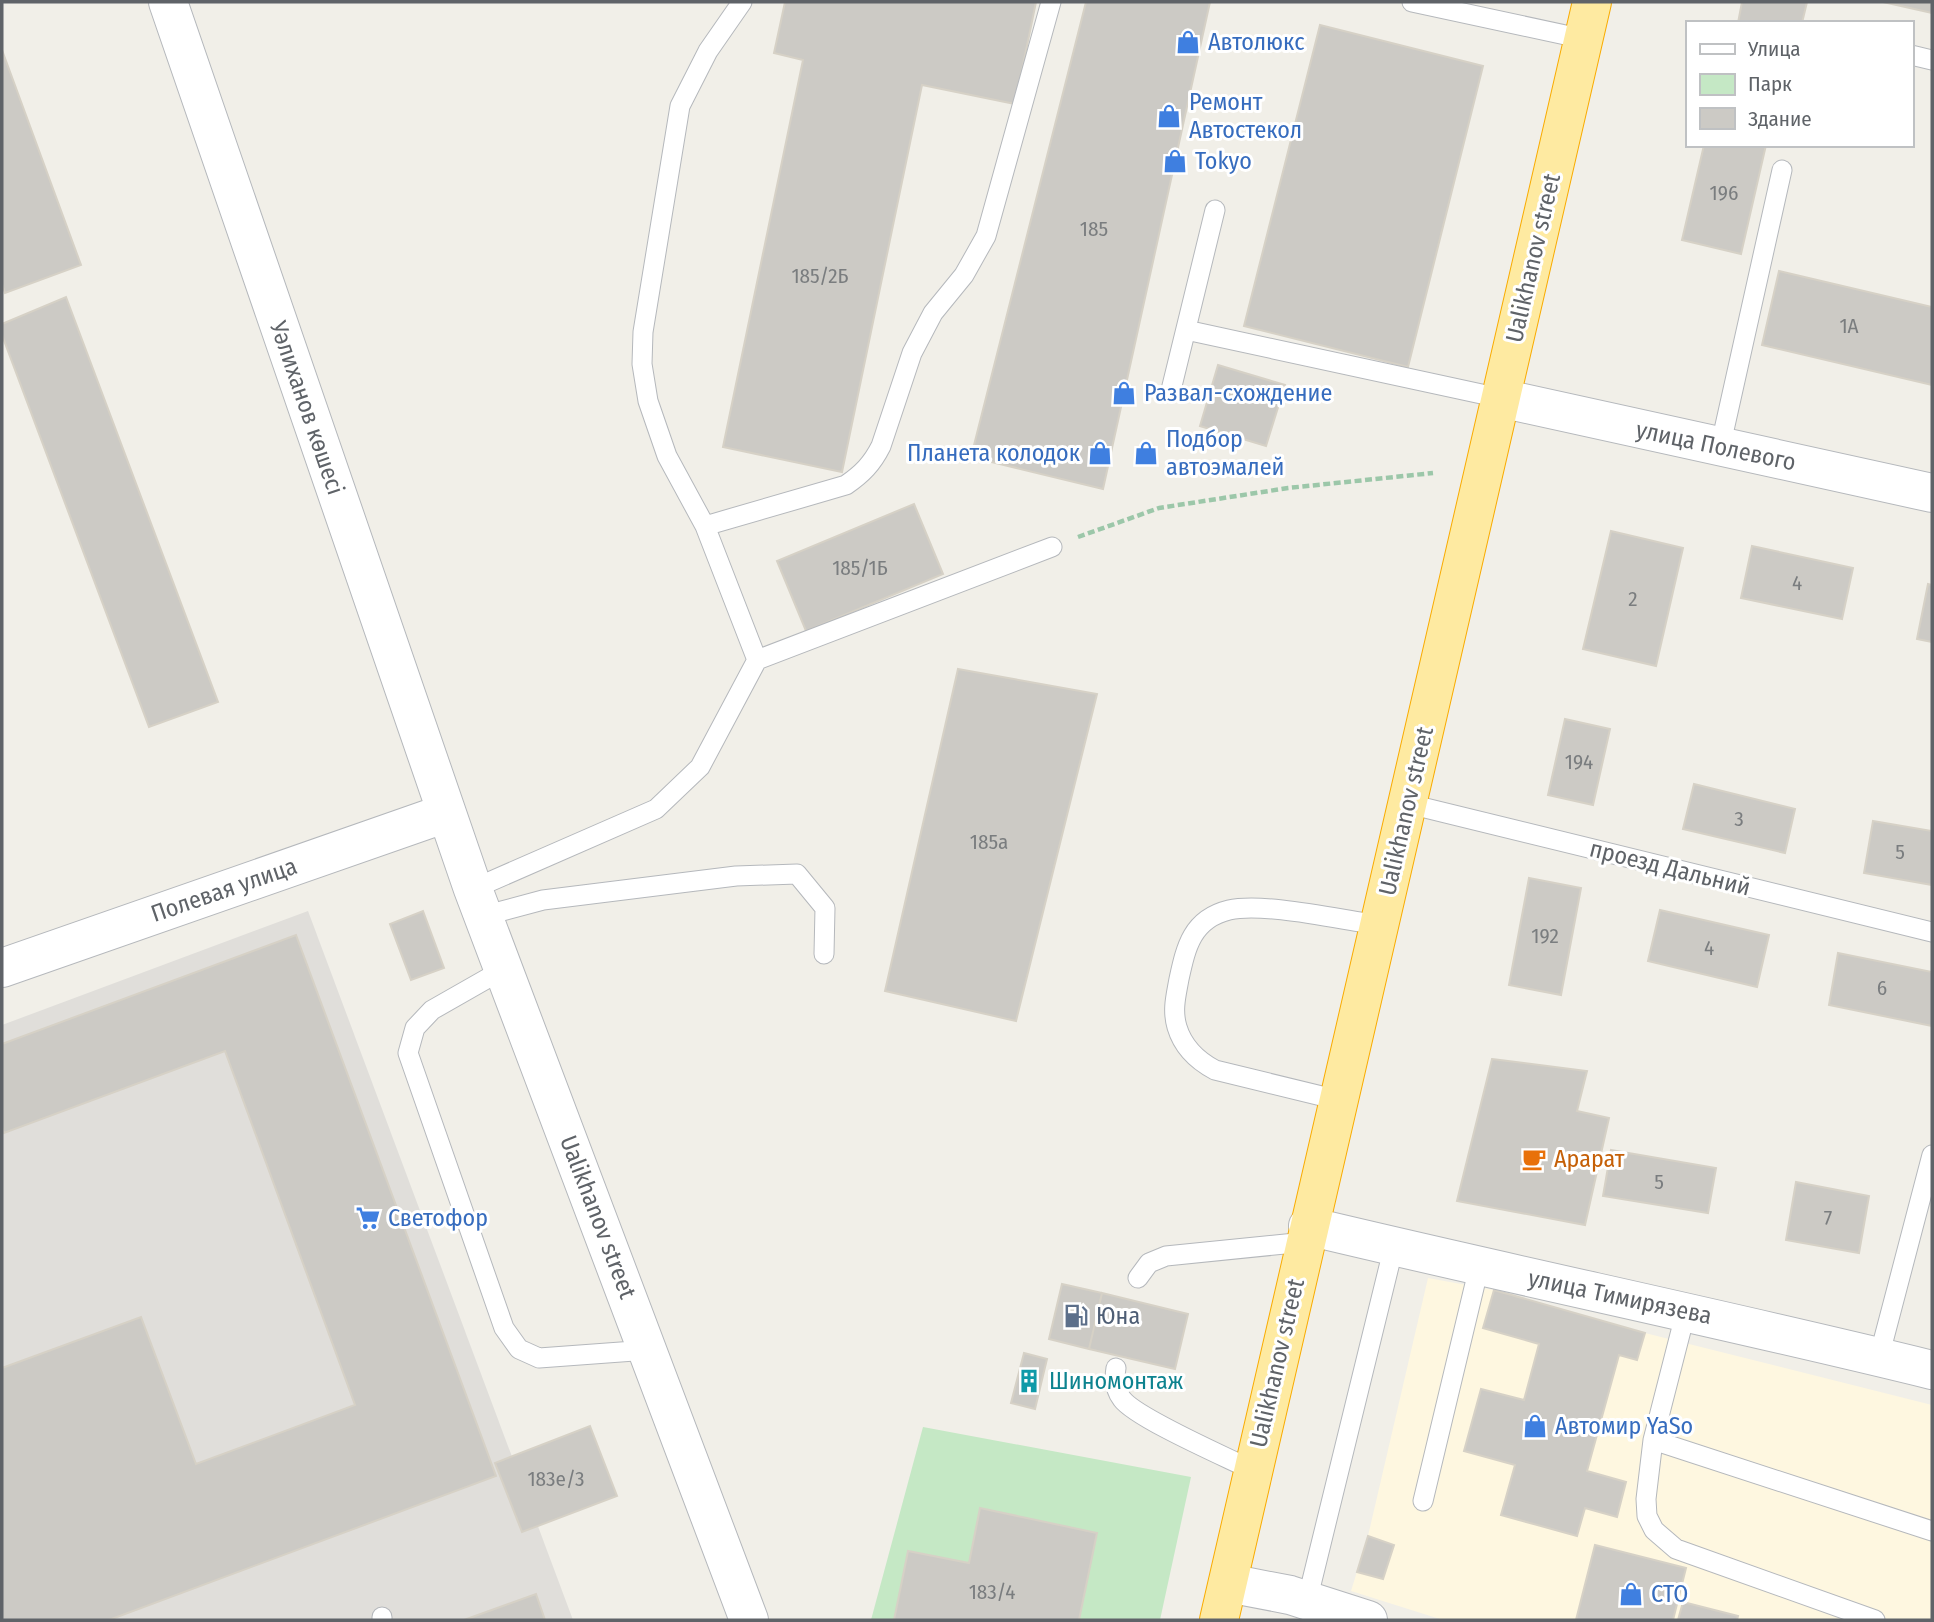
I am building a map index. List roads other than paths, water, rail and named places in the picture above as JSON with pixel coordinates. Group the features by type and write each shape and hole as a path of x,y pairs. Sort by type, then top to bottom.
{"highway":[{"name":"Ualikhanov street","path":"1219,1620 1592,2"}],"street":[{"name":"Уәлиханов көшесі","path":"168,2 446,813"},
{"name":"улица Полевого","path":"1500,398 1932,493"},
{"name":"Ualikhanov street","path":"446,813 749,1620"},
{"name":"Полевая улица","path":"2,968 446,813"},
{"name":"улица Тимирязева","path":"1306,1234 1394,1247 1686,1311 1932,1370"},
{"path":"1228,1583 1290,1595 1368,1620"}],"lane":[{"path":"741,2 708,51 680,106 643,331 642,364 648,401 667,456 705,526 757,660"},
{"path":"705,526 846,485 861,475 874,460 912,353 933,313 964,275 986,236 1051,2"},
{"path":"1412,2 1584,38"},
{"path":"1913,55 1932,60"},
{"path":"1720,448 1782,170"},
{"path":"1171,390 1215,210"},
{"path":"1186,330 1500,398"},
{"path":"478,903 656,809 700,767 757,660 1052,547"},
{"name":"проезд Дальний","path":"1409,804 1932,932"},
{"path":"478,903 543,900 736,876 797,874 825,908 824,954"},
{"path":"1338,1100 1215,1070 1199,1061 1186,1046 1177,1029 1174,1009 1186,946 1196,930 1208,920 1228,910 1251,908 1379,925"},
{"path":"504,969 432,1010 415,1028 408,1053 505,1328 519,1349 539,1358 648,1350"},
{"path":"1879,1357 1932,1155"},
{"path":"1138,1278 1149,1263 1166,1256 1306,1234"},
{"path":"1307,1601 1394,1247"},
{"path":"1423,1501 1479,1267"},
{"path":"1686,1311 1653,1440 1646,1499 1647,1516 1654,1530 1676,1549 1875,1620"},
{"path":"1116,1368 1114,1380 1117,1392 1132,1410 1252,1470"},
{"path":"1653,1440 1932,1531"}],"place":[{"name":"Автолюкс","path":"1188,42"},
{"name":"Ремонт Автостекол","path":"1169,116"},
{"name":"Tokyo","path":"1175,161"},
{"name":"Развал-схождение","path":"1124,393"},
{"name":"Планета колодок","path":"1100,453"},
{"name":"Подбор автоэмалей","path":"1146,453"},
{"name":"Арарат","path":"1534,1159"},
{"name":"Светофор","path":"368,1218"},
{"name":"Юна","path":"1076,1316"},
{"name":"Шиномонтаж","path":"1029,1381"},
{"name":"Автомир YaSo","path":"1535,1426"},
{"name":"СТО","path":"1631,1594"}]}
